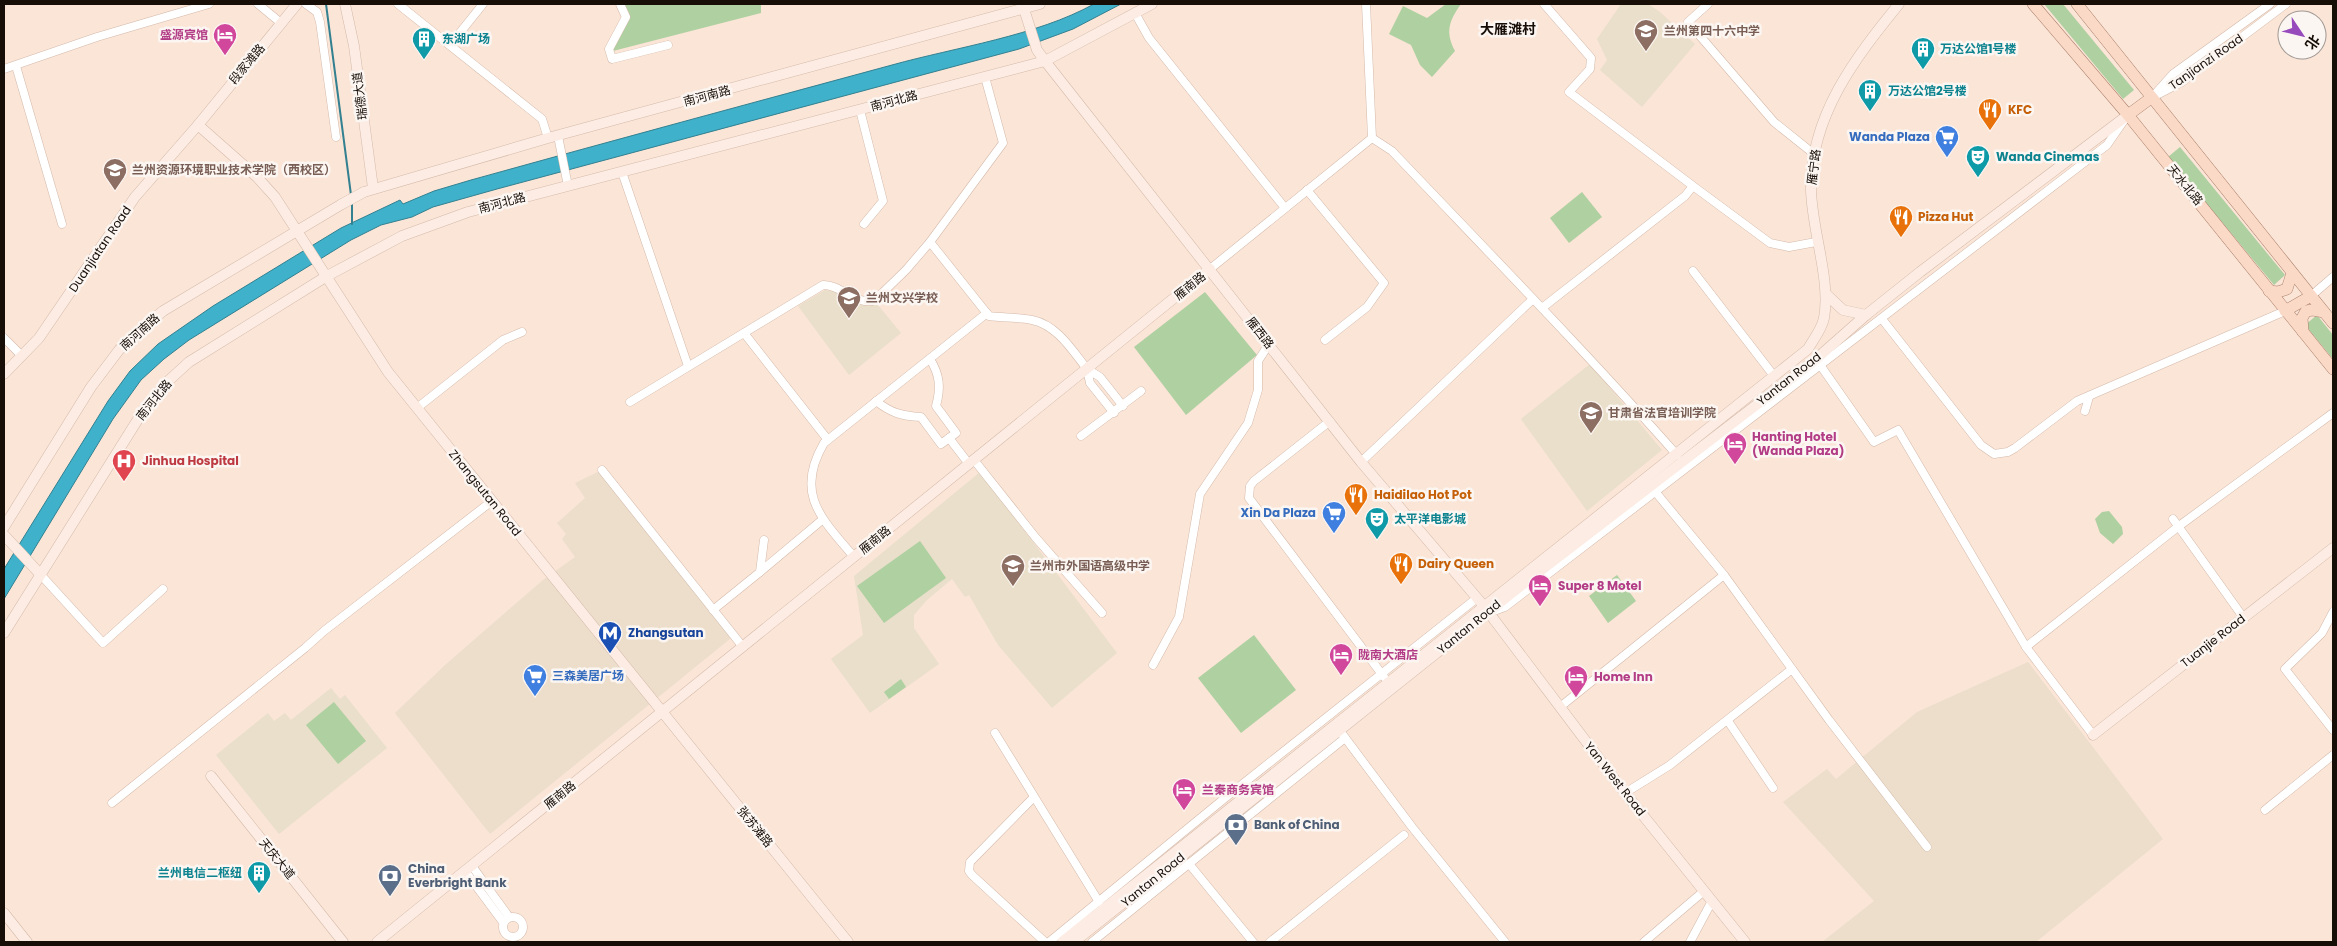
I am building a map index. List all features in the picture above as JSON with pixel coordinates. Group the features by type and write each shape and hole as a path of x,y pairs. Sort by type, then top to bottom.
{"main road":[{"name":"段家滩路","path":"198,125 297,4"},
{"name":"瑞德大道","path":"345,4 354,46 369,169 369,190"},
{"name":"南河南路","path":"4,528 91,387 136,333 163,312 297,230 369,190 553,137 1040,4"},
{"name":"南河北路","path":"4,634 37,570 145,408 166,382 190,362 327,276 402,236 437,222 1045,61 1152,4"},
{"name":"雁宁路","path":"1808,349 1823,320 1826,294 1816,242 1811,190 1814,154 1836,89 1863,48 1899,4"},
{"name":"天水北路","path":"2033,4 2128,115 2333,369"},
{"path":"2077,4 2333,323"},
{"name":"雁西路","path":"1024,9 1037,50 1045,61 1361,462 1483,605"},
{"path":"2128,115 2151,98"},
{"name":"Yantan Road","path":"1062,942 1340,731 1385,678 1818,362 1866,315 2128,115"},
{"path":"198,125 257,177 275,197 297,230"},
{"name":"Duanjiatan Road","path":"4,374 39,338 135,197 198,125"},
{"name":"Zhangsutan Road","path":"297,230 388,372 663,712"},
{"name":"雁南路","path":"377,942 1210,269"},
{"path":"2269,291 2287,289 2292,273"},
{"path":"1826,294 1843,310 1854,314 1866,315"},
{"path":"2285,311 2311,296"},
{"path":"2302,332 2302,318 2306,311 2324,312"},
{"name":"Yantan Road","path":"1651,485 1677,455 1808,349"},
{"path":"4,535 37,570"},
{"name":"Tuanjie Road","path":"2093,735 2333,548"},
{"name":"Yantan Road","path":"1074,942 1340,731 1483,605"},
{"name":"Yan West Road","path":"1483,605 1625,792 1745,942"},
{"name":"张苏滩路","path":"663,712 848,942"},
{"name":"天庆大道","path":"211,776 343,942"},
{"path":"4,913 27,942"}],"street":[{"path":"4,70 97,37 209,4"},
{"path":"258,4 281,23"},
{"path":"306,4 317,12 320,22 336,137"},
{"path":"398,4 542,120 561,151 568,186"},
{"path":"450,45 483,4"},
{"path":"620,4 626,17 608,49 612,59 668,45"},
{"path":"1366,4 1372,138 1392,151 1603,371 1677,455"},
{"path":"1544,4 1591,58 1590,69 1569,92 1770,243 1789,248 1816,242"},
{"path":"1708,4 1688,22 1774,122 1814,154"},
{"name":"Tanjianzi Road","path":"2151,98 2173,74 2270,4"},
{"name":"Tanjianzi Road","path":"2151,98 2182,82 2286,4"},
{"path":"1135,13 1149,38 1285,208"},
{"path":"16,66 62,224"},
{"path":"630,402 823,285 838,287 862,301 870,303 875,300 906,270 930,242 1004,143 985,77"},
{"path":"860,110 883,201 864,224"},
{"path":"2093,735 2026,648 1898,430 1874,442 1818,362 1882,319 2107,145 2128,115"},
{"name":"雁南路","path":"1210,269 1372,138"},
{"path":"622,172 688,366"},
{"path":"1542,308 1685,196 1693,186"},
{"path":"1307,190 1384,283 1366,307 1325,340"},
{"path":"930,242 989,316 1032,320 1045,325 1057,333 1087,369 1100,377 1123,406"},
{"path":"1693,271 1774,376"},
{"path":"2311,296 2333,277"},
{"path":"1361,462 1533,299"},
{"path":"1882,319 1981,445 1994,454 2008,452 2077,402 2285,311"},
{"path":"854,557 822,520 812,500 815,458 828,440 987,314"},
{"path":"417,408 503,340 522,332"},
{"path":"744,333 828,440"},
{"path":"4,338 22,356"},
{"path":"1153,666 1179,617 1200,494 1248,423 1258,390 1257,367 1269,344"},
{"path":"876,401 889,411 904,416 921,416 941,444 956,433 936,406 940,381 930,358"},
{"path":"1087,369 1090,383 1114,413"},
{"path":"1081,436 1141,391"},
{"path":"2085,411 2089,397"},
{"path":"2026,648 2179,526 2333,413"},
{"path":"1330,421 1254,481 1250,486 1249,498 1385,678"},
{"path":"949,438 1102,613"},
{"path":"602,470 743,647"},
{"path":"1651,485 1724,575 1792,669 1927,847"},
{"path":"112,803 434,543 492,501"},
{"path":"2173,519 2243,617"},
{"path":"713,610 822,520"},
{"path":"760,572 764,540"},
{"path":"37,570 102,643 163,589"},
{"path":"1560,707 1724,575"},
{"path":"2333,612 2322,633 2285,669 2333,730"},
{"path":"1625,792 1670,764 1728,721 1792,669"},
{"name":"Yantan Road","path":"1049,942 1225,798 1385,678"},
{"path":"1728,721 1773,788"},
{"path":"1340,731 1412,828 1505,942"},
{"name":"Yantan Road","path":"1092,942 1190,864 1340,731"},
{"path":"995,733 1033,798 1099,902"},
{"path":"2265,810 2333,756"},
{"path":"1033,798 989,841 970,862 969,867 972,875 1045,942"},
{"path":"1270,942 1404,835"},
{"path":"1190,864 1253,942"},
{"path":"1167,868 1174,876"},
{"path":"468,869 506,920"},
{"path":"1644,942 1704,891"},
{"path":"1690,942 1712,901"},
{"path":"506,920 503,930 508,936 519,935"},
{"path":"506,920 521,920 523,928 519,935"},
{"path":"519,935 525,942"}],"shaded area":[{"name":"兰州第四十六中学","path":"1621,4 1648,4 1660,12 1695,44 1642,107 1600,70 1607,60 1597,39"},
{"name":"兰州文兴学校","path":"825,290 839,292 862,305 870,306 877,304 901,333 849,375 798,306"},
{"name":"甘肃省法官培训学院","path":"1590,364 1662,450 1587,511 1521,419"},
{"path":"602,470 736,634 490,834 395,713 445,665 543,580 575,557 562,539 566,534 557,523 585,498 575,483"},
{"name":"兰州市外国语高级中学","path":"980,472 1117,653 1052,708 998,645 969,595 965,597 952,579 927,600 914,615 914,628 939,664 870,713 831,659 863,635 854,576"},
{"path":"2028,662 2163,839 2036,942 1822,942 1874,901 1783,802 1827,769 1836,779 1917,712"},
{"path":"331,688 340,699 345,695 387,748 279,834 216,755 268,713 274,721 285,713 291,720"}],"green space":[{"path":"761,4 761,13 613,51 624,19 624,5"},
{"path":"1446,4 1461,4 1451,21 1449,32 1455,51 1432,77 1420,65 1411,45 1389,34 1403,6 1427,18"},
{"path":"2044,4 2063,4 2134,90 2123,99"},
{"path":"2180,147 2285,275 2274,285 2168,157"},
{"path":"1582,192 1602,217 1569,243 1550,218"},
{"path":"1205,292 1257,355 1186,415 1134,347"},
{"path":"2317,315 2333,335 2333,359 2305,325"},
{"path":"2109,511 2122,527 2123,534 2113,544 2100,533 2095,519 2102,512"},
{"path":"920,541 946,578 884,623 857,586"},
{"path":"1617,575 1636,601 1608,623 1589,596"},
{"path":"1254,635 1296,690 1241,733 1198,678"},
{"path":"901,679 906,687 889,699 884,692"},
{"path":"334,702 366,741 338,764 306,725"}],"water":[{"path":"1094,4 1121,4 1073,29 1019,49 433,207 412,217 381,225 351,240 189,340 141,380 113,419 4,599 4,569 108,401 130,371 158,344 213,306 341,228 400,200 403,204 434,191 524,165 892,65 1022,33 1071,15"}],"waterway":[{"path":"326,4 351,195"},
{"path":"352,202 352,224"}],"place":[{"name":"兰州第四十六中学","path":"1646,52"},
{"name":"盛源宾馆","path":"225,56"},
{"name":"东湖广场","path":"424,60"},
{"name":"万达公馆1号楼","path":"1923,70"},
{"name":"万达公馆2号楼","path":"1870,112"},
{"name":"KFC","path":"1990,131"},
{"name":"Wanda Plaza","path":"1947,158"},
{"name":"Wanda Cinemas","path":"1978,178"},
{"name":"兰州资源环境职业技术学院（西校区）","path":"115,191"},
{"name":"Pizza Hut","path":"1901,238"},
{"name":"兰州文兴学校","path":"849,319"},
{"name":"甘肃省法官培训学院","path":"1591,434"},
{"name":"Hanting Hotel (Wanda Plaza)","path":"1735,465"},
{"name":"Jinhua Hospital","path":"124,482"},
{"name":"Haidilao Hot Pot","path":"1356,516"},
{"name":"Xin Da Plaza","path":"1334,534"},
{"name":"太平洋电影城","path":"1377,540"},
{"name":"Dairy Queen","path":"1401,585"},
{"name":"兰州市外国语高级中学","path":"1013,587"},
{"name":"Super 8 Motel","path":"1540,607"},
{"name":"Zhangsutan","path":"610,654"},
{"name":"陇南大酒店","path":"1341,676"},
{"name":"三森美居广场","path":"535,697"},
{"name":"Home Inn","path":"1576,698"},
{"name":"兰秦商务宾馆","path":"1184,811"},
{"name":"Bank of China","path":"1236,846"},
{"name":"兰州电信二枢纽","path":"259,894"},
{"name":"China Everbright Bank","path":"390,897"}],"district":[{"name":"大雁滩村","path":"1508,29"}]}
